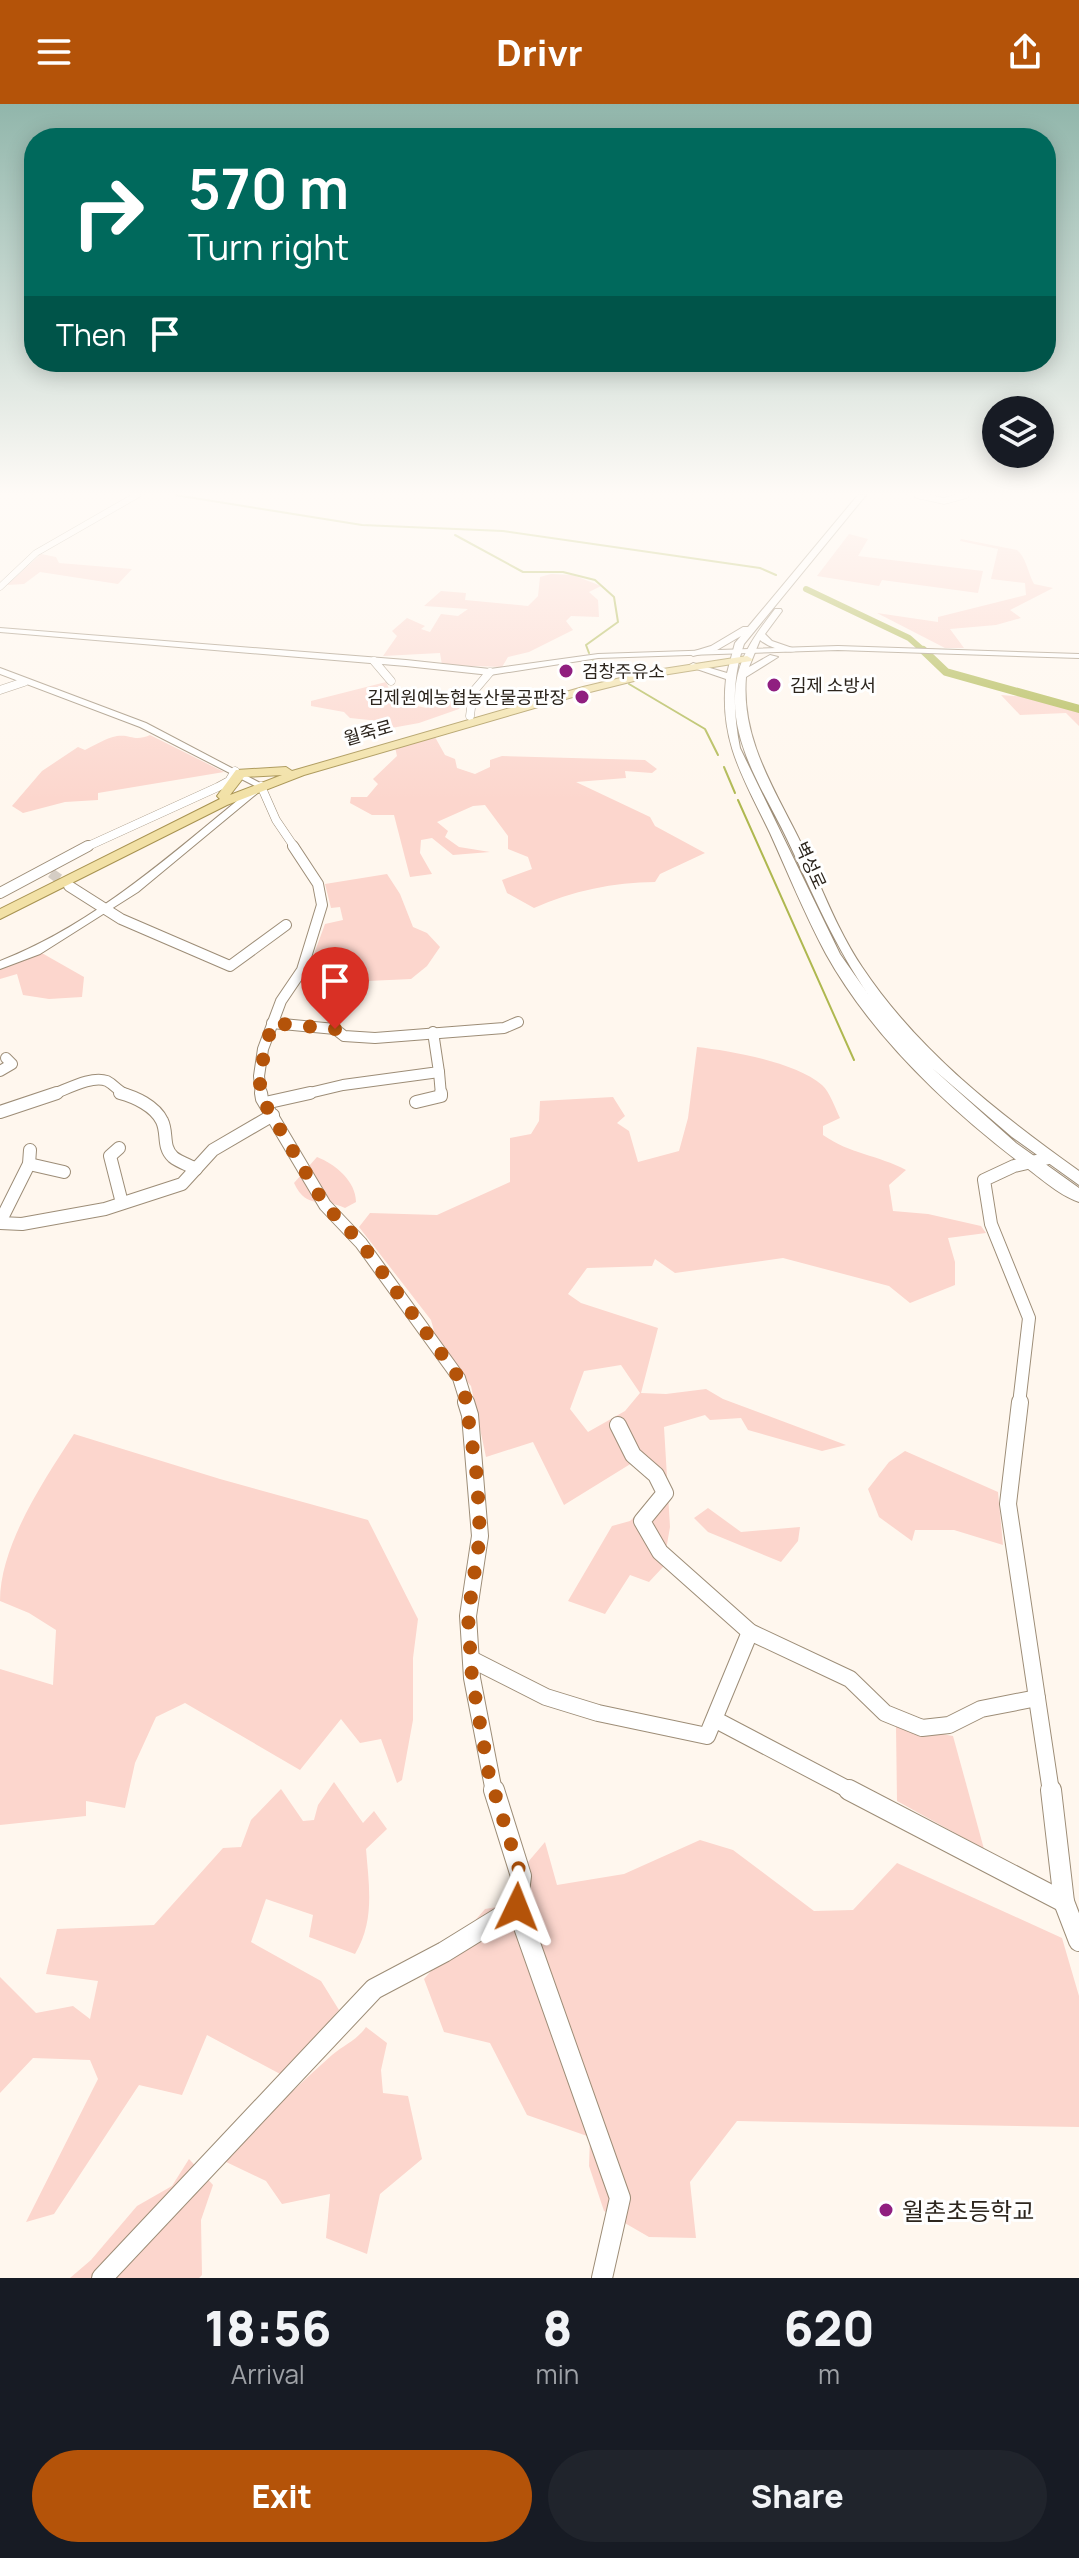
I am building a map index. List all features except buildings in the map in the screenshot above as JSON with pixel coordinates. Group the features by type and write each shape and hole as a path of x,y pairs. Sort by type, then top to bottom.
{"main road":[{"name":"벽성로","path":"783,596 741,656 730,729 735,748 833,954 850,983 888,1031 949,1092 1031,1162 1079,1196"},
{"name":"벽성로","path":"757,629 785,596"},
{"path":"693,660 757,629 769,643 793,650"},
{"name":"월죽로","path":"0,907 223,796 258,784 693,660 741,656"},
{"name":"월죽로","path":"0,915 286,771 649,667 741,656"},
{"path":"693,660 737,676 773,657"},
{"name":"벽성로","path":"737,676 745,742 855,966 886,1010 937,1063 1049,1158 1079,1179"},
{"path":"223,796 238,772 286,771"}],"street":[{"path":"0,630 490,672 584,656 693,660"},
{"name":"월죽로","path":"741,656 793,650 1079,656"},
{"name":"월죽로","path":"741,656 773,657 866,650"},
{"path":"374,661 391,681"},
{"path":"0,671 143,725 258,784 276,820 318,884 322,905 302,970 281,1001 272,1023 259,1076 269,1109 325,1205 361,1243 459,1378 470,1415 480,1536 468,1616 471,1659 489,1775 521,1876 517,1907 620,2198 602,2278"},
{"path":"470,716 467,702 470,695 490,672"},
{"path":"0,690 24,682"},
{"path":"0,893 218,787 238,772"},
{"path":"0,965 36,951 134,890 258,784"},
{"path":"69,886 104,910 230,966 286,925"},
{"path":"272,1023 335,1029 344,1036 375,1038 504,1028 518,1022"},
{"path":"416,1102 441,1096 433,1032"},
{"path":"0,1071 12,1064 6,1058"},
{"path":"30,1150 29,1164 0,1222 22,1224 122,1203 182,1184 213,1150 269,1109 343,1085 439,1072"},
{"path":"0,1112 97,1079 110,1082 118,1092 136,1097 157,1115 163,1122 165,1144 172,1156 196,1169"},
{"path":"119,1148 110,1156 122,1203"},
{"path":"1049,1158 1014,1166 984,1180 991,1224 1029,1318 1008,1504 1060,1848 1064,1902 1079,1941"},
{"path":"29,1164 64,1172"},
{"path":"618,1425 633,1455 656,1475 665,1493 642,1521 660,1552 750,1632 850,1679 885,1713 922,1728 949,1725 981,1709 1037,1698"},
{"path":"471,1659 546,1697 598,1713 707,1736 750,1632"},
{"path":"716,1720 1064,1902"},
{"path":"102,2278 374,1989 444,1952 517,1907"}],"shaded area":[{"path":"435,596 466,596 465,600 528,606 538,596 594,596 598,600 599,617 571,616 566,621 573,630 529,652 508,657 502,667 442,665 440,653 383,656 397,636 392,631 407,618 425,626 421,629 430,632 441,614 458,616 468,609 424,606"},
{"path":"1020,596 1036,596 1010,610 1021,618 996,625 950,629 964,648 945,648 877,613 938,622 938,617"},
{"path":"386,682 390,691 400,694 393,700 426,708 440,701 463,702 459,709 419,723 386,729 379,721 350,718 344,712 311,706 311,701"},
{"path":"1001,695 1028,697 1079,712 1079,726 1066,713 1020,715"},
{"path":"150,735 224,772 98,793 98,800 65,802 23,813 12,806 42,771 78,747 85,750 117,736 140,738"},
{"path":"435,737 445,755 455,759 457,768 475,774 490,767 490,760 502,756 645,760 657,769 652,773 625,771 626,778 576,782 650,817 655,826 705,853 660,874 655,882 593,889 534,908 507,893 502,880 532,869 528,857 508,849 508,836 485,805 473,806 437,822 448,831 445,837 459,847 490,852 453,855 432,838 421,840 420,853 432,874 410,877 394,815 372,815 350,803 351,797 367,797 378,784 373,779 397,756 395,747"},
{"path":"387,874 400,894 413,927 427,933 440,947 427,966 411,979 303,984 325,924 343,920 340,907 331,908 325,884"},
{"path":"40,952 84,977 82,997 49,999 23,995 17,974 0,979 0,967"},
{"path":"697,1047 744,1055 796,1070 825,1088 840,1118 823,1126 823,1135 906,1170 889,1185 893,1211 928,1214 981,1226 986,1233 948,1238 955,1262 955,1285 910,1303 889,1286 783,1258 675,1273 655,1259 652,1266 587,1268 568,1294 581,1303 658,1328 641,1393 666,1394 706,1389 723,1399 846,1445 822,1451 748,1430 741,1418 710,1420 705,1415 664,1427 670,1527 663,1567 649,1582 630,1575 605,1614 568,1601 612,1526 630,1521 659,1493 649,1475 632,1463 564,1505 533,1442 486,1457 471,1386 439,1349 431,1320 359,1227 370,1213 437,1215 510,1182 510,1138 531,1134 539,1121 540,1101 613,1097 625,1116 617,1123 629,1131 638,1162 679,1151 688,1118","holes":["621,1365 640,1393 625,1411 588,1432 570,1409 584,1371"]},
{"path":"317,1157 343,1174 352,1187 356,1202 345,1208 310,1200 299,1192 294,1183"},
{"path":"74,1434 368,1520 418,1619 413,1658 413,1720 402,1780 397,1783 381,1739 360,1743 341,1719 300,1770 185,1703 156,1717 135,1763 125,1808 86,1801 86,1816 0,1825 0,1669 53,1685 56,1630 29,1613 0,1601 2,1580 7,1558 26,1514"},
{"path":"905,1451 998,1492 1003,1545 954,1530 915,1530 912,1541 879,1517 868,1489 889,1462"},
{"path":"708,1508 741,1532 800,1527 798,1541 781,1562 708,1532 694,1518"},
{"path":"896,1726 953,1736 984,1849 897,1801"},
{"path":"334,1782 363,1823 374,1811 387,1829 366,1849 368,1916 355,1954 309,1937 313,1915 266,1899 251,1942 321,1981 339,2010 282,2075 207,2035 182,2095 139,2085 54,2214 26,2222 98,2079 90,2060 33,2058 0,2093 0,1977 36,2013 73,2006 90,2019 98,1981 46,1974 57,1929 154,1925 223,1848 241,1847 251,1820 281,1789 303,1821 314,1820 318,1805"},
{"path":"700,1840 733,1850 814,1911 853,1910 897,1863 1062,1938 1079,1996 1079,2127 737,2121 690,2182 696,2238 649,2237 604,2211 589,2166 590,2137 527,2115 490,2043 444,2032 424,1979 485,1909 527,1902 528,1862 545,1842 557,1885 624,1874"},
{"path":"366,2027 387,2043 381,2070 383,2093 408,2096 422,2159 380,2194 367,2254 326,2238 330,2194 282,2204 266,2181 222,2160 332,2055"},
{"path":"189,2159 213,2185 201,2220 202,2275 199,2278 70,2278 91,2260 137,2206 172,2186"}],"waterway":[{"path":"589,653 586,645 618,622 613,596"},
{"path":"822,596 909,638 925,652"},
{"path":"923,650 946,672 1079,709"},
{"path":"593,660 609,672"},
{"path":"629,684 705,729 718,755"},
{"path":"724,767 735,793"},
{"path":"738,800 854,1060"}],"tunnel":[{"path":"51,873 69,886"}],"place":[{"name":"검창주유소","path":"566,671"},
{"name":"김제 소방서","path":"774,685"},
{"name":"김제원예농협농산물공판장","path":"582,697"},
{"name":"월촌초등학교","path":"886,2210"}],"route":[{"path":"335,1029 272,1023 263,1049 259,1076 262,1099 325,1205 361,1243 459,1378 470,1415 480,1536 468,1616 472,1678 489,1775 521,1876 517,1907"}]}
